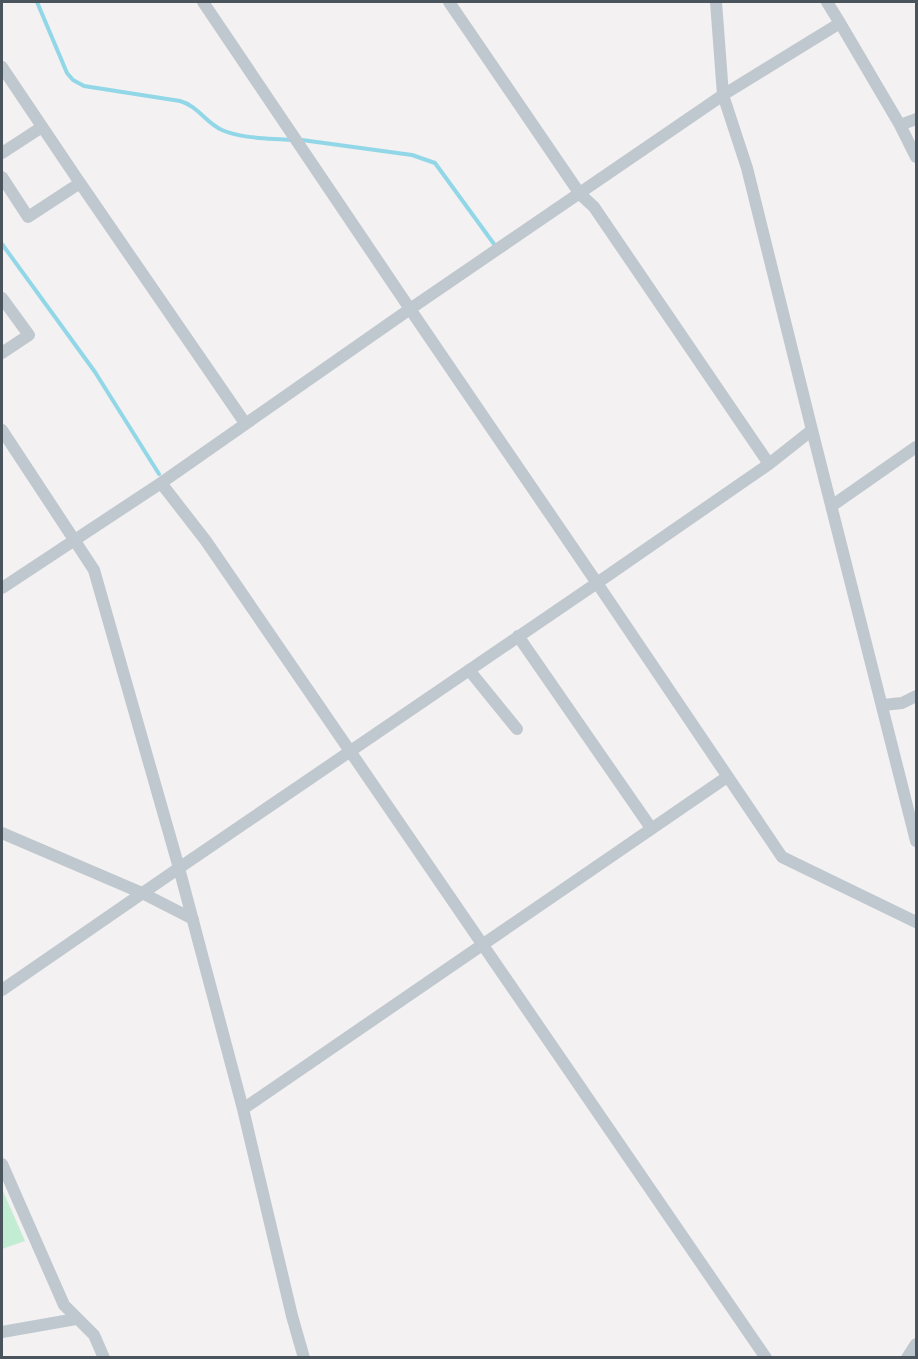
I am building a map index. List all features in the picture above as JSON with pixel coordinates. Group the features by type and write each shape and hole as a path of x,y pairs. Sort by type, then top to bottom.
{"street":[{"path":"203,2 782,857 916,922"},
{"path":"449,2 580,194 594,207 769,464"},
{"path":"716,2 723,95 747,168 916,841"},
{"path":"827,2 900,125 916,157"},
{"path":"2,588 161,483 723,95 840,23"},
{"path":"2,67 245,423"},
{"path":"900,125 916,119"},
{"path":"2,153 42,127"},
{"path":"2,177 28,217 80,183"},
{"path":"2,298 29,334 2,353"},
{"path":"2,430 94,570 193,919 243,1109 304,1358"},
{"path":"2,990 597,583 769,464 812,430"},
{"path":"833,505 916,447"},
{"path":"161,483 206,541 766,1358"},
{"path":"518,636 651,828"},
{"path":"469,670 517,729"},
{"path":"883,705 902,704 916,696"},
{"path":"243,1109 727,777"},
{"path":"2,832 142,893 193,919"},
{"path":"2,1164 64,1305 94,1335 104,1358"},
{"path":"2,1332 76,1319"},
{"path":"907,1358 916,1344"}],"green space":[{"path":"2,1189 25,1241 2,1249"}],"waterway":[{"path":"37,2 67,73 73,80 84,86 180,101 192,107 216,127 230,133 247,137 291,140"},
{"path":"302,140 412,155 435,163 494,244"},
{"path":"2,244 95,372 159,474"}]}
